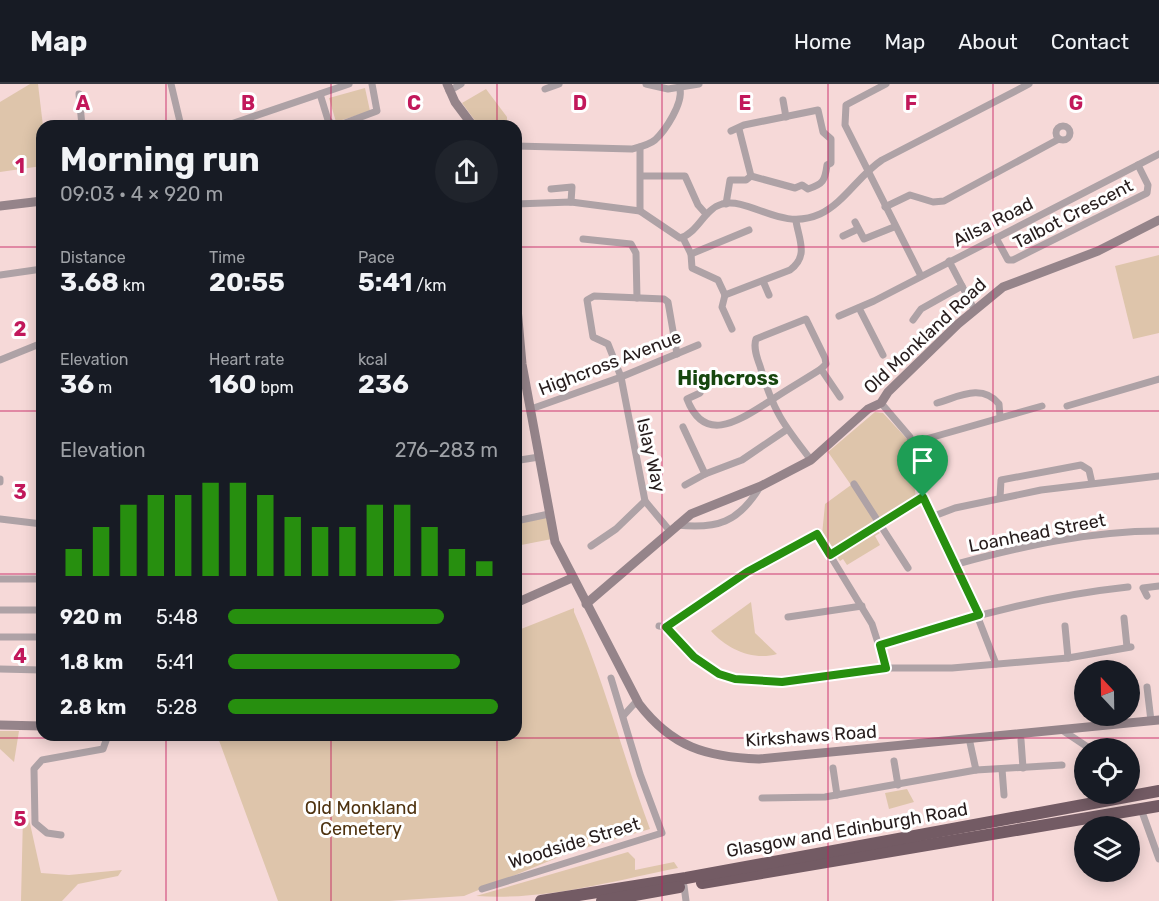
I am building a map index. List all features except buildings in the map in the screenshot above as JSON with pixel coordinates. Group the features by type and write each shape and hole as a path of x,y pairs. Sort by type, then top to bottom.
{"highway":[{"name":"Glasgow and Edinburgh Road","path":"541,901 686,878 1159,791"},
{"name":"Glasgow and Edinburgh Road","path":"602,901 1159,806"}],"street":[{"path":"171,84 180,120"},
{"path":"243,120 349,84"},
{"path":"352,120 377,111 372,84"},
{"path":"461,84 448,87 469,120"},
{"path":"545,89 559,84"},
{"path":"646,84 680,89 699,84"},
{"path":"886,84 849,102 844,112 845,125 894,227 921,276"},
{"path":"683,238 706,214 726,204 796,221 820,214 832,206 867,170 1029,84"},
{"path":"522,146 640,147 658,136 681,100 680,89"},
{"path":"79,94 81,120"},
{"path":"320,94 328,120"},
{"path":"783,100 786,117"},
{"path":"818,110 823,132 831,140 831,163 827,165 825,179 820,185 808,189 802,185 795,188 751,176 735,130 744,125 818,110"},
{"path":"885,207 910,195 933,202 944,201 1059,139"},
{"path":"640,147 640,210"},
{"name":"Ailsa Road","path":"839,316 859,308 1159,154"},
{"name":"Talbot Crescent","path":"996,238 1008,260 1013,260 1147,194 1148,185 1138,165"},
{"path":"641,176 685,176 698,205 706,214"},
{"path":"726,204 726,187 730,180 746,180 751,176"},
{"path":"551,189 572,187 571,202"},
{"path":"0,206 36,202"},
{"path":"522,204 571,202 640,210 683,238 691,254 694,271 718,280 725,295 722,308 732,329"},
{"name":"Old Monkland Road","path":"586,604 673,528 701,509 761,486 811,460 868,410 881,403 888,392 974,309 1003,287 1021,278 1098,251 1159,220"},
{"path":"725,295 790,270 801,259 802,245 796,221"},
{"path":"843,236 857,226 862,238 867,239 894,227"},
{"path":"732,227 735,236"},
{"path":"691,254 749,230"},
{"path":"583,239 631,244 636,253 637,298 664,299 668,302 677,354"},
{"path":"949,261 974,309"},
{"path":"0,275 36,270"},
{"path":"763,281 769,295"},
{"path":"913,321 921,309 962,286"},
{"name":"Islay Way","path":"637,298 594,296 587,300 593,338 608,344 621,377 645,501 673,528"},
{"path":"859,308 883,355"},
{"path":"700,393 687,399 693,413 709,423 722,426 744,418 770,401 821,369 826,364 825,358 806,319 756,339 756,354 770,401 786,430 811,460"},
{"path":"0,360 36,345"},
{"name":"Highcross Avenue","path":"531,409 621,377 698,345"},
{"path":"821,369 840,397"},
{"path":"522,375 531,409 555,542 586,604"},
{"path":"1066,406 1159,379"},
{"path":"937,403 978,392 984,393 999,404 1000,417"},
{"path":"881,403 906,432 912,443 913,468 923,497 957,564 979,615 996,664"},
{"path":"912,443 1042,406"},
{"path":"683,427 705,474"},
{"path":"685,485 705,474 742,460 786,430"},
{"path":"522,460 539,457"},
{"path":"1000,498 1001,480 1081,465 1089,470 1092,483"},
{"path":"934,516 1000,498 1092,483 1159,476"},
{"path":"854,484 908,568"},
{"name":"Old Monkland Road","path":"673,528 726,522 753,498 761,486"},
{"path":"830,555 923,497"},
{"path":"591,546 616,529 645,501"},
{"path":"522,520 549,514"},
{"path":"0,519 36,523"},
{"name":"Loanhead Street","path":"957,564 1011,550 1074,538 1159,531"},
{"path":"886,668 872,624 817,534 747,572 662,626 694,657 719,674 735,679 782,682 886,668 952,668 1068,658 1129,647 1124,618"},
{"path":"522,600 572,578"},
{"path":"0,579 36,579"},
{"path":"1147,596 1143,588 1159,586"},
{"path":"880,645 979,615 1077,592 1128,587"},
{"name":"Kirkshaws Road","path":"586,604 639,704 655,725 678,742 723,757 759,759 1155,720"},
{"path":"788,618 862,606"},
{"path":"0,610 36,610"},
{"path":"1065,626 1068,658"},
{"path":"0,637 36,637"},
{"path":"0,669 36,670"},
{"name":"Woodside Street","path":"482,889 662,832 640,774 611,678"},
{"path":"1147,687 1155,720"},
{"path":"624,715 634,704 639,704"},
{"path":"0,725 36,725"},
{"path":"1060,728 1074,738"},
{"path":"969,738 976,770"},
{"path":"1021,740 1023,768"},
{"path":"61,835 46,833 34,823 34,769 42,760 103,749 106,741"},
{"path":"894,761 898,785"},
{"path":"762,798 837,795 976,770 1062,765"},
{"path":"833,768 837,795"},
{"path":"1002,769 1004,795"},
{"path":"1141,809 1159,859"},
{"path":"684,886 686,901"}],"green space":[{"path":"30,84 38,84 42,120 36,120 36,167 0,172 0,102"},
{"path":"365,88 370,111 335,120 329,98"},
{"path":"486,89 507,120 475,120 462,103"},
{"path":"1159,255 1159,333 1133,339 1115,266"},
{"path":"875,412 883,413 907,439 916,497 836,548 830,548 822,535 825,504 851,485 828,452"},
{"path":"548,517 552,539 522,545 522,521"},
{"path":"877,530 880,533 875,536 880,545 847,565 843,559 840,561 836,555"},
{"path":"751,602 755,633 777,654 759,656 741,652 725,643 711,631"},
{"name":"Old Monkland Cemetery","path":"574,608 605,692 650,829 571,852 464,896 389,901 278,901 219,741 522,741 522,629"},
{"path":"0,731 19,731 14,762 0,749"},
{"path":"907,789 914,802 889,809 885,793"},
{"path":"23,815 29,819 41,873 69,875 122,870 118,876 78,884 62,901 21,901"},
{"path":"628,852 635,859 635,870 674,862 678,868 552,893 527,896 476,896"}],"district":[{"name":"Highcross","path":"728,378"}],"route":[{"path":"923,497 957,564 979,615 880,645 886,668 782,682 735,679 719,674 694,657 666,627 706,598 781,552 817,534 830,555 923,497"}]}
